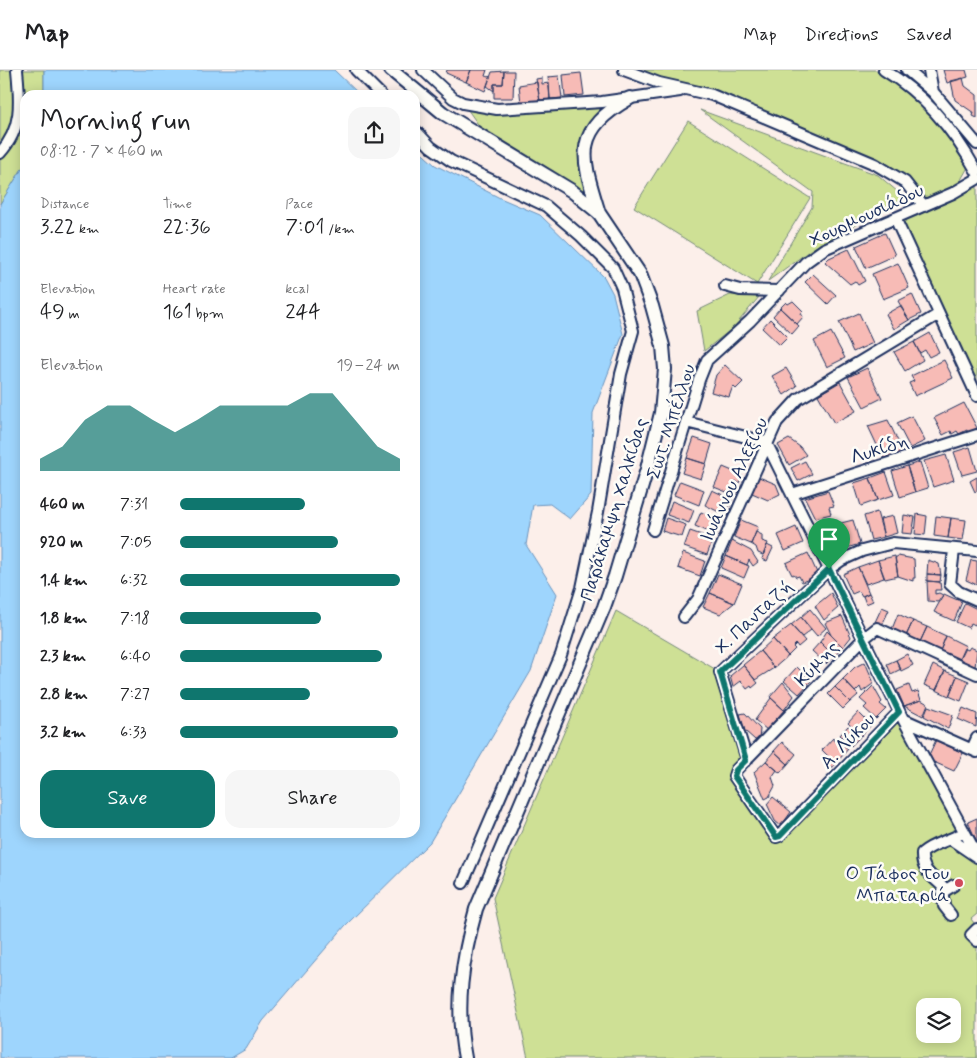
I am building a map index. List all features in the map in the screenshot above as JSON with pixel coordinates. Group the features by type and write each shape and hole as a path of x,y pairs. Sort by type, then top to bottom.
{"main road":[{"name":"Παράκαμψη Χαλκίδας","path":"391,70 415,90"},
{"name":"Παράκαμψη Χαλκίδας","path":"420,94 443,113 572,191 600,213 640,274 658,325 665,369 661,413 647,469 604,607 476,908 466,949 459,994 460,1028 465,1058"},
{"path":"600,213 588,180 584,162 586,146 591,131 600,118 630,98"}],"street":[{"path":"17,70 20,99"},
{"path":"356,70 376,90"},
{"path":"423,70 453,98 463,103 497,109 550,107 687,90"},
{"path":"624,70 658,83 712,95 875,164 905,182 924,206"},
{"path":"886,70 925,103 943,122 956,138 977,172"},
{"path":"907,70 933,92 977,144"},
{"path":"929,70 933,92"},
{"path":"0,153 11,138 20,112"},
{"path":"420,135 451,161 546,206 581,236 613,268 622,288 633,331 622,374 598,512 582,588 561,655 463,883"},
{"name":"Χουρμουσιάδου","path":"779,291 806,262 824,249 924,206 977,179"},
{"path":"895,218 977,396"},
{"path":"725,286 740,290 779,291"},
{"name":"Σωτ. Μπέλλου","path":"654,530 686,422 707,360 779,291"},
{"name":"Ιωάννου Αλεξίου","path":"684,617 698,599 766,442 777,422 798,399 939,314"},
{"path":"686,422 766,442 901,715 977,856"},
{"name":"Λυκίδη","path":"792,494 977,435"},
{"name":"Χ. Πανταζή","path":"746,760 720,672 829,569 842,560 862,551 892,543 977,551"},
{"path":"954,550 950,584 959,592 977,600"},
{"name":"Κύμης","path":"780,836 776,837 734,776 736,770 863,639 877,628 977,674"},
{"name":"Α. Λύκου","path":"780,836 901,715 974,750"},
{"path":"974,750 977,738"},
{"path":"954,885 946,890 925,870 922,854 929,847 952,840 964,832"},
{"path":"952,840 977,856"},
{"path":"942,886 944,906 951,916"},
{"path":"977,929 971,935 977,941"}],"green space":[{"path":"0,70 44,70 44,90 20,90 20,172 0,204"},
{"path":"624,70 884,70 908,87 971,162 954,192 977,179 977,396 895,218 924,206 905,182 712,95"},
{"path":"602,102 610,110 586,146 594,194 585,201 489,140 463,103 477,106"},
{"path":"700,110 878,175 905,198 812,249 768,281 812,207 813,192"},
{"path":"688,121 810,198 757,284 634,207"},
{"path":"730,295 759,297 734,327 704,351 697,311"},
{"path":"616,611 720,672 747,760 736,770 776,837 899,712 977,855 977,914 971,919 977,927 977,1058 528,1058 493,898"}],"water":[{"path":"44,70 334,70 355,90 44,90"},
{"path":"420,152 435,165 500,198 540,215 604,277 613,294 623,334 593,413 591,495 570,519 550,504 533,505 526,545 557,594 531,671 430,842 345,926 263,1021 246,1049 231,1058 0,1058 0,204 20,172 20,838 420,838"}],"building":[{"path":"447,70 471,70 466,82 446,73"},
{"path":"471,70 487,70 485,76 490,77 485,91 466,82"},
{"path":"943,70 966,70 968,77 947,83"},
{"path":"504,71 514,71 513,98 494,98 494,84 503,84"},
{"path":"504,71 503,84 494,84 494,91 487,86 492,72"},
{"path":"581,73 584,95 565,97 563,75"},
{"path":"559,76 562,98 550,99 548,77"},
{"path":"542,78 542,84 549,83 550,99 540,101 536,79"},
{"path":"963,78 965,86 977,95 977,118 973,116 974,113 955,100 951,81"},
{"path":"537,82 540,101 521,103 519,85"},
{"path":"885,233 895,255 866,268 856,246"},
{"path":"849,249 865,281 858,285 855,281 850,284 825,262 829,258"},
{"path":"898,263 909,288 883,299 872,274"},
{"path":"813,274 836,295 828,304 805,282"},
{"path":"912,294 921,314 909,320 898,301"},
{"path":"793,301 803,311 801,313 803,317 797,324 780,308 786,302 788,304"},
{"path":"900,306 909,320 894,329 886,314"},
{"path":"780,308 799,326 792,334 773,316"},
{"path":"859,313 873,343 853,352 839,322"},
{"path":"770,319 788,337 780,345 762,328"},
{"path":"831,332 845,358 827,367 814,341"},
{"path":"930,333 939,352 929,357 925,350 920,353 914,342"},
{"path":"914,342 923,360 905,371 894,352"},
{"path":"944,360 953,378 915,396 909,383 914,381 911,376"},
{"path":"725,365 743,382 736,389 733,386 729,397 711,392 716,375"},
{"path":"786,368 797,386 784,395 772,376"},
{"path":"867,368 882,398 864,407 848,377"},
{"path":"840,382 856,411 834,423 818,395"},
{"path":"964,403 977,428 968,433 967,430 959,434 957,431 952,434 951,431 943,435 934,418"},
{"path":"912,416 925,441 910,448 897,423"},
{"path":"888,420 903,452 883,458 868,426"},
{"path":"694,438 712,444 706,464 687,458"},
{"path":"789,439 800,447 806,455 789,465 778,445"},
{"path":"970,447 977,471 962,475 954,452"},
{"path":"946,455 954,480 933,487 924,461"},
{"path":"687,458 706,464 701,479 682,473"},
{"path":"805,461 812,474 798,481 791,468"},
{"path":"920,462 928,488 915,492 907,466"},
{"path":"907,466 915,492 900,497 892,471"},
{"path":"723,467 742,475 739,483 735,481 733,487 737,488 734,495 714,487"},
{"path":"886,472 894,495 878,500 870,478"},
{"path":"759,477 776,484 780,494 768,500 752,493"},
{"path":"977,477 977,491 975,492 970,481"},
{"path":"870,478 878,500 861,506 854,483"},
{"path":"680,481 704,490 699,505 674,495"},
{"path":"712,490 732,499 725,515 705,505"},
{"path":"828,491 834,506 829,507 831,514 815,518 805,498"},
{"path":"672,501 694,510 689,523 667,515"},
{"path":"701,512 722,521 716,535 695,526"},
{"path":"877,512 884,537 871,540 864,516"},
{"path":"917,514 927,516 925,535 915,534"},
{"path":"904,515 915,517 912,534 902,533"},
{"path":"893,516 897,533 884,537 880,519"},
{"path":"936,516 951,518 948,538 934,536"},
{"path":"666,518 686,525 682,537 662,531"},
{"path":"951,518 966,520 963,540 948,538"},
{"path":"741,520 758,527 751,544 734,537"},
{"path":"853,520 860,544 833,552 821,528"},
{"path":"796,527 803,543 785,551 778,535"},
{"path":"690,531 713,539 707,555 684,547"},
{"path":"756,532 762,535 762,541 768,543 763,555 758,553 756,547 751,544"},
{"path":"732,541 751,551 758,562 753,566 749,560 747,565 726,556"},
{"path":"767,545 773,548 767,561 762,559"},
{"path":"683,553 705,561 700,576 678,568"},
{"path":"808,553 818,575 802,582 799,576 792,575 786,563"},
{"path":"726,556 749,566 744,578 721,568"},
{"path":"895,556 898,576 885,579 878,560"},
{"path":"898,556 914,559 915,578 913,578 913,581 898,576 895,558"},
{"path":"878,560 884,578 866,584 858,567"},
{"path":"928,560 939,564 941,575 927,574"},
{"path":"971,560 977,561 977,585 966,580"},
{"path":"858,567 869,593 862,596 859,591 852,594 843,574"},
{"path":"718,574 742,584 734,603 710,593"},
{"path":"927,574 941,575 940,582 927,581"},
{"path":"927,581 940,582 941,590 935,590 935,594 943,595 938,602 928,601"},
{"path":"710,593 734,603 720,614 703,607"},
{"path":"831,593 838,608 824,620 815,606"},
{"path":"869,593 873,601 866,604 863,596"},
{"path":"944,594 962,602 954,621 934,612"},
{"path":"965,603 977,609 977,621 975,625 971,623 969,628 956,622"},
{"path":"882,607 889,610 882,625 875,622"},
{"path":"810,609 826,628 817,636 801,617"},
{"path":"898,614 913,621 906,636 892,629"},
{"path":"842,616 851,637 843,647 831,635 825,623"},
{"path":"801,617 811,630 802,637 791,625"},
{"path":"913,621 927,627 920,642 906,636"},
{"path":"791,625 805,641 798,647 796,644 793,647 795,649 788,656 773,639"},
{"path":"927,627 946,636 940,651 920,642"},
{"path":"827,631 843,647 834,656 820,642"},
{"path":"946,636 966,646 959,660 940,651"},
{"path":"773,639 788,656 774,668 760,651"},
{"path":"820,642 834,656 826,664 812,651"},
{"path":"970,647 977,650 975,667 959,659 964,648 968,650"},
{"path":"760,651 774,668 755,680 743,665"},
{"path":"907,654 913,665 901,671 896,660"},
{"path":"896,660 901,669 891,674 887,664"},
{"path":"865,662 874,683 862,692 860,687 855,692 843,679 855,667"},
{"path":"743,665 758,683 752,688 751,686 747,689 741,681 733,687 730,676"},
{"path":"933,665 945,671 936,690 924,685"},
{"path":"797,667 811,681 799,694 784,681"},
{"path":"945,671 957,676 949,696 936,690"},
{"path":"957,676 969,681 961,701 949,696"},
{"path":"843,679 858,695 850,702 835,687"},
{"path":"783,682 794,696 784,710 770,697"},
{"path":"909,685 912,693 918,691 921,700 904,706 897,690"},
{"path":"873,686 882,702 880,704 886,709 876,719 864,708 867,705 860,699"},
{"path":"835,687 850,702 843,709 828,694"},
{"path":"771,698 784,710 767,730 755,720"},
{"path":"921,700 928,704 923,716 904,706"},
{"path":"928,706 953,715 948,729 924,716"},
{"path":"963,708 977,714 976,727 958,719"},
{"path":"858,712 871,725 861,736 848,723"},
{"path":"745,713 760,729 759,740 755,740 745,731 740,714"},
{"path":"848,726 860,737 851,746 840,735"},
{"path":"833,738 834,741 837,739 848,749 832,768 824,760 828,756 822,750"},
{"path":"936,740 963,753 954,771 927,759"},
{"path":"782,742 796,754 788,764 774,751"},
{"path":"774,751 788,764 780,773 766,761"},
{"path":"766,761 777,770 772,777 775,786 769,797 765,799 754,772"},
{"path":"773,797 791,812 781,826 775,821 767,804"},
{"path":"977,818 977,842 968,822"}],"place":[{"name":"Ο Τάφος του Μπαταριά","path":"959,883"}],"route":[{"path":"829,569 899,712 780,836 776,837 734,776 736,770 746,760 720,672 722,668 829,569"}]}
